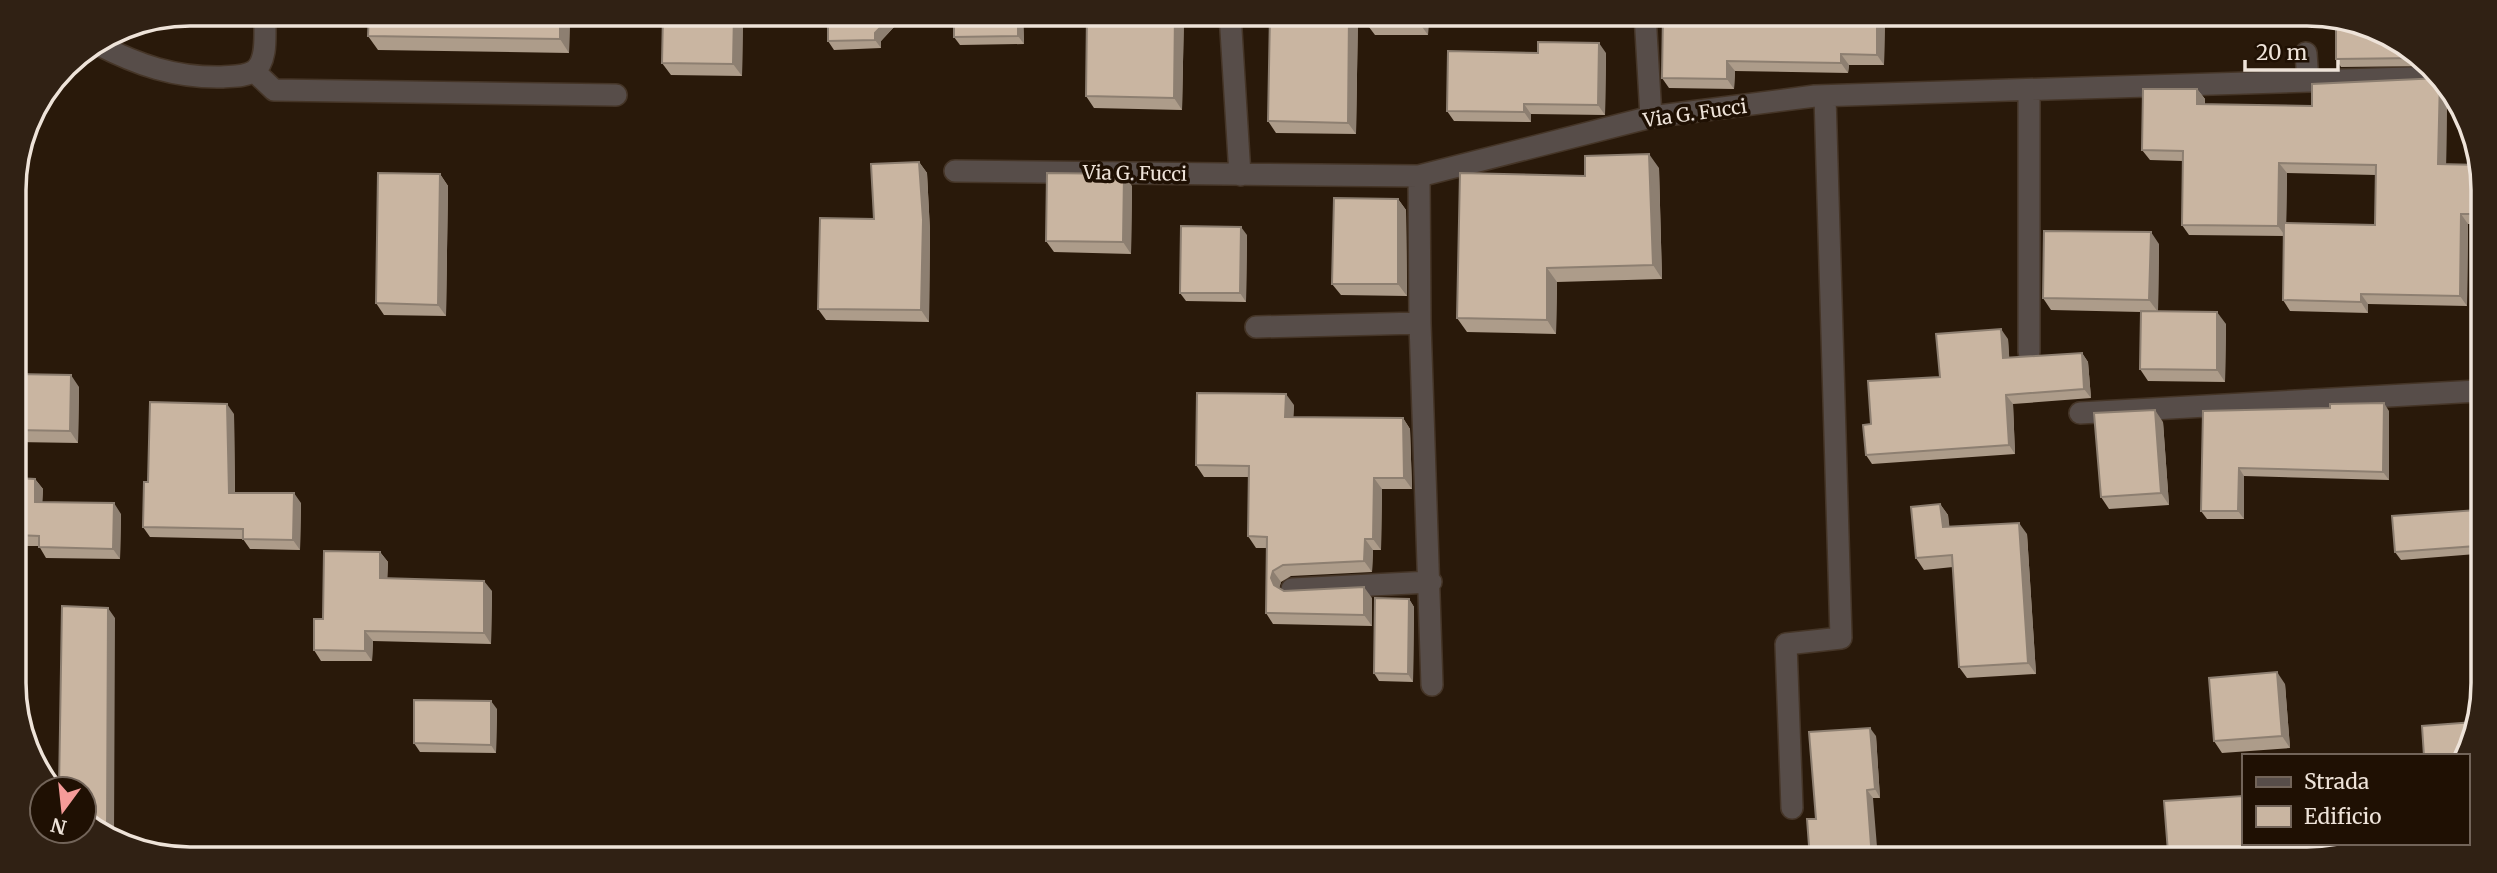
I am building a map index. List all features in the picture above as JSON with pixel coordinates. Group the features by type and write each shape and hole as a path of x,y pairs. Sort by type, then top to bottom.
{"street":[{"path":"1646,26 1651,117"},
{"path":"107,49 131,62 166,73 237,76 254,71 261,62 265,27"},
{"path":"1231,27 1240,175"},
{"path":"2306,53 2308,81"},
{"path":"254,71 274,90 616,95"},
{"name":"Via G. Fucci","path":"955,172 1419,176 1651,117 1825,96 2425,77"},
{"path":"2029,90 2029,352"},
{"path":"1792,808 1786,644 1841,638 1825,96"},
{"path":"1419,176 1420,323 1431,582 1432,685"},
{"path":"1256,327 1420,323"},
{"path":"2080,413 2471,391"},
{"path":"1292,589 1431,582"}],"building":[{"path":"1270,26 1349,26 1348,123 1268,121"},
{"path":"1663,26 1877,26 1877,55 1841,54 1841,63 1727,61 1727,79 1662,78"},
{"path":"368,27 560,27 560,39 368,36"},
{"path":"663,27 734,27 733,64 662,63"},
{"path":"828,27 881,27 875,33 875,40 828,41"},
{"path":"954,27 1018,27 1018,36 954,37"},
{"path":"1087,27 1175,27 1174,98 1086,96"},
{"path":"2336,29 2379,43 2403,58 2336,59"},
{"path":"1538,42 1599,43 1598,105 1524,104 1524,112 1447,111 1448,51 1538,53"},
{"path":"2427,79 2440,95 2438,164 2468,165 2469,169 2471,214 2461,214 2460,296 2361,294 2361,302 2283,300 2284,223 2375,225 2376,165 2279,163 2278,226 2182,225 2183,151 2142,150 2143,89 2197,89 2197,104 2312,106 2312,84"},
{"path":"1649,154 1653,265 1547,268 1547,320 1457,318 1460,173 1585,176 1585,156"},
{"path":"919,162 923,220 921,310 818,309 820,218 874,219 871,164"},
{"path":"378,173 440,174 438,305 376,303"},
{"path":"1047,173 1124,174 1123,242 1046,241"},
{"path":"1334,198 1398,199 1398,284 1332,284"},
{"path":"1181,226 1241,227 1240,293 1180,293"},
{"path":"2044,231 2151,232 2149,300 2043,298"},
{"path":"2141,311 2217,312 2217,370 2140,369"},
{"path":"2001,329 2003,358 2082,353 2084,389 2006,395 2009,445 1866,455 1863,425 1871,424 1868,381 1940,377 1936,334"},
{"path":"27,374 71,375 70,431 27,430"},
{"path":"1197,393 1286,394 1285,417 1403,418 1404,478 1374,478 1373,539 1365,539 1364,561 1283,565 1273,571 1271,578 1274,585 1284,591 1364,587 1364,615 1266,613 1267,537 1248,536 1249,466 1196,465"},
{"path":"150,402 227,404 229,493 294,493 293,540 243,539 243,529 143,527 144,482 148,482"},
{"path":"2384,403 2383,472 2239,468 2238,511 2201,511 2203,411 2330,408 2330,404"},
{"path":"2155,410 2161,493 2101,497 2094,413"},
{"path":"26,479 35,479 35,502 114,503 113,549 39,547 39,536 26,535"},
{"path":"1940,504 1943,527 2019,523 2028,663 1959,667 1952,555 1916,558 1911,507"},
{"path":"2471,510 2471,546 2395,552 2392,516"},
{"path":"324,551 380,552 380,578 484,581 484,633 365,631 365,651 314,650 314,619 323,619"},
{"path":"1375,598 1409,599 1408,674 1374,673"},
{"path":"62,606 108,608 107,824 99,819 98,775 59,775"},
{"path":"2277,672 2282,736 2214,741 2209,678"},
{"path":"414,700 491,701 491,745 414,743"},
{"path":"2466,723 2454,754 2424,754 2422,726"},
{"path":"1870,728 1875,789 1867,790 1871,846 1809,846 1807,819 1816,819 1809,732"},
{"path":"2242,796 2242,845 2328,845 2168,846 2164,801"}]}
